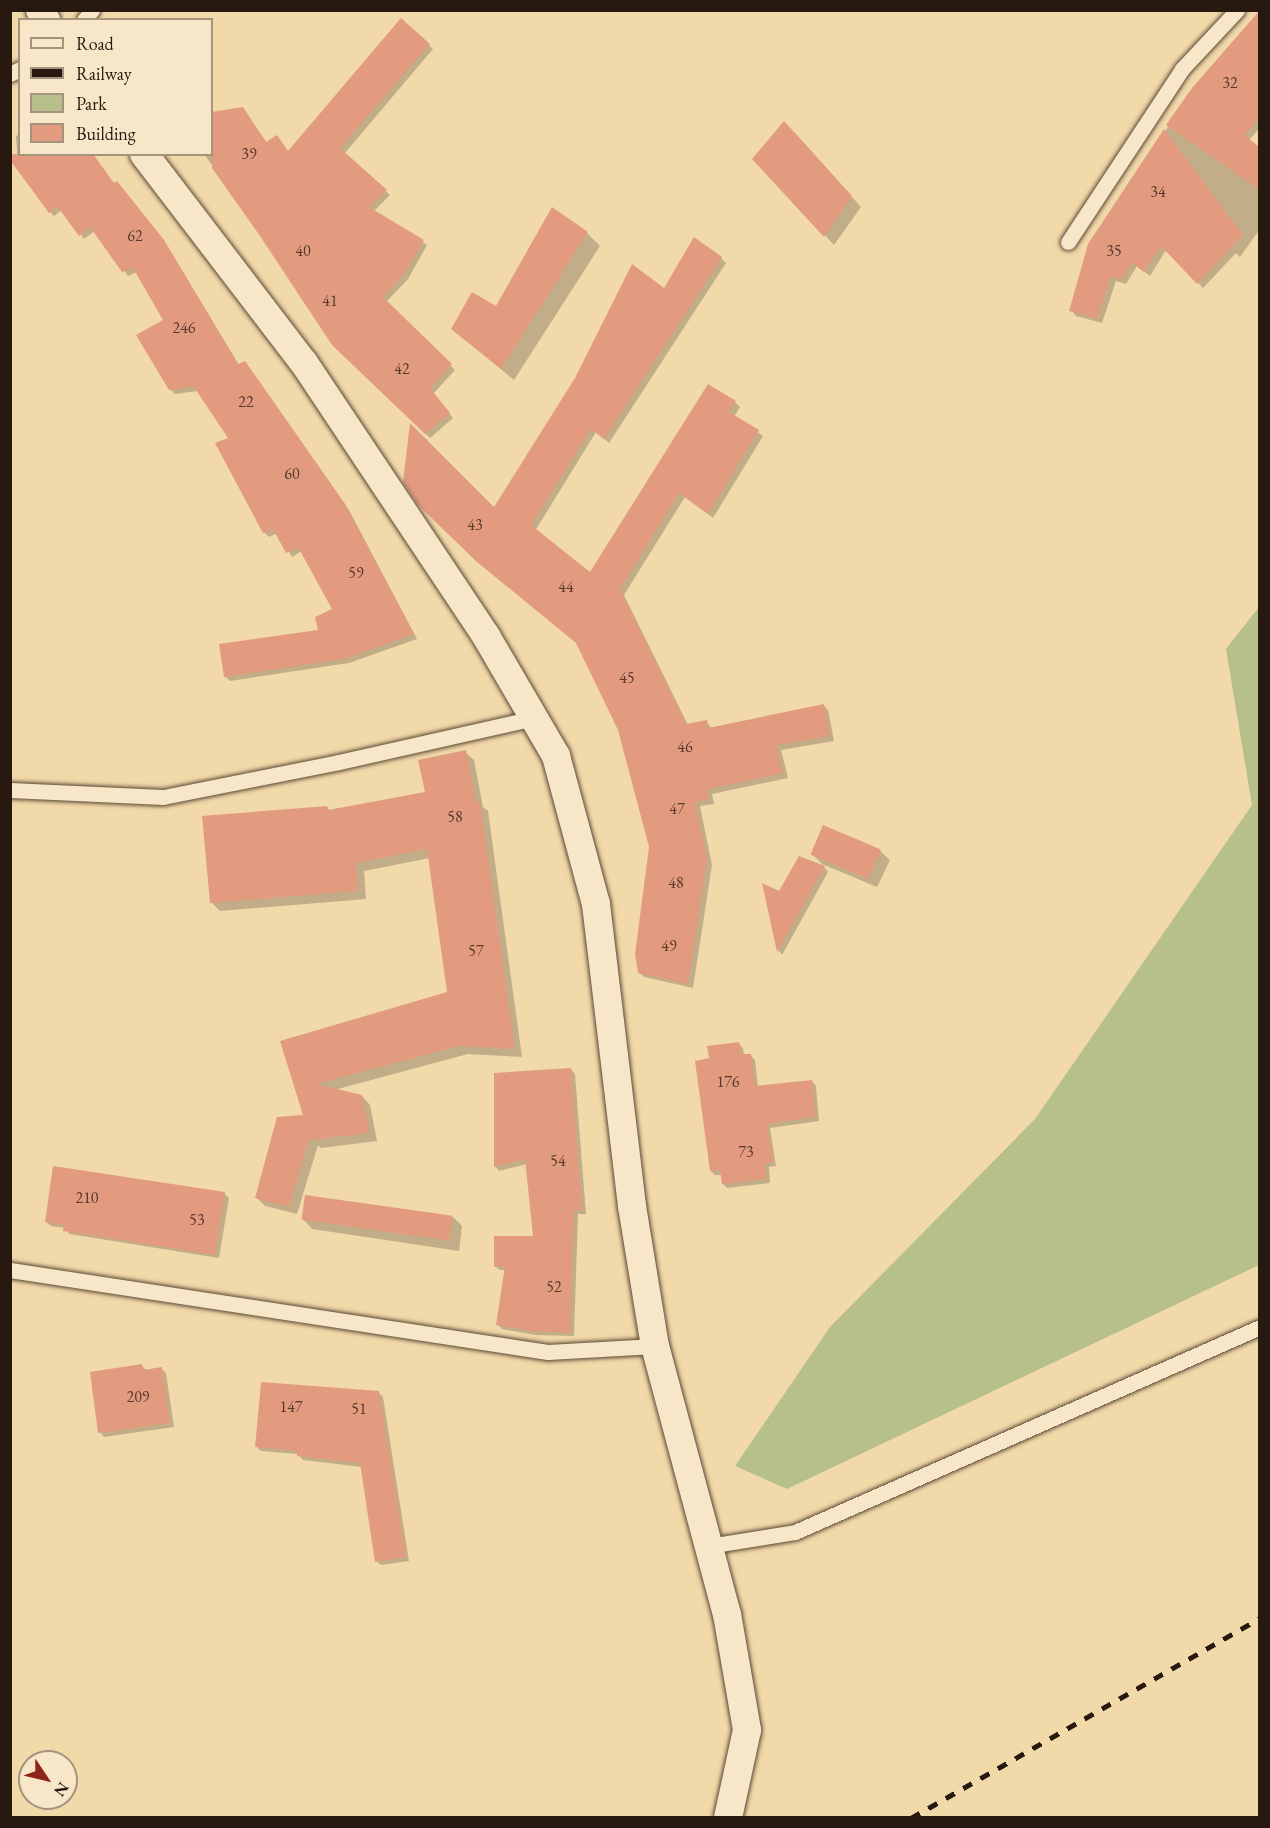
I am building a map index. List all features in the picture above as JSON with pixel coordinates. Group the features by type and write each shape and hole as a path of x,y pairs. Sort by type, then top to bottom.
{"street":[{"path":"146,156 304,363 486,636 556,756 596,904 632,1206 655,1346 727,1614 747,1730 728,1818"}],"lane":[{"path":"1068,242 1182,69 1237,10"},
{"path":"10,790 164,796 339,762 534,718"},
{"path":"10,1270 548,1352 655,1346"},
{"path":"709,1546 795,1532 1260,1327"}],"green space":[{"path":"1259,607 1259,1265 787,1489 735,1466 830,1327 1035,1119 1252,805 1226,649"}],"building":[{"path":"1260,10 1260,117 1245,135 1260,148 1260,190 1166,125 1192,88"},
{"path":"401,18 430,44 340,148 387,190 369,207 424,240 404,274 383,297 452,364 430,388 450,413 425,434 332,345 212,168 213,112 243,107 266,142 277,135 288,151"},
{"path":"784,121 852,196 824,237 752,159"},
{"path":"1164,129 1243,235 1197,284 1161,246 1144,272 1132,263 1121,280 1111,277 1097,319 1069,311 1088,244"},
{"path":"10,154 18,154 18,156 94,156 114,183 117,181 164,240 238,364 245,361 345,504 414,634 344,659 224,677 219,644 318,630 315,617 332,609 298,547 286,553 273,529 263,533 215,443 228,438 194,387 169,390 136,335 163,320 133,268 122,272 90,227 79,236 57,206 49,213 10,160"},
{"path":"552,207 588,232 501,369 451,329 472,292 496,306"},
{"path":"694,237 722,257 604,439 591,429 531,525 590,572 708,384 736,401 729,412 759,430 708,514 679,493 620,589 686,724 707,720 708,728 824,704 830,736 776,745 783,773 708,789 709,799 695,802 707,859 688,984 638,973 635,954 649,847 618,730 576,643 477,562 418,505 403,482 410,423 494,507 575,378 632,264 664,288"},
{"path":"466,750 476,802 480,801 515,1049 459,1046 316,1084 362,1095 370,1133 311,1140 310,1136 289,1207 255,1198 277,1117 303,1115 280,1041 447,992 427,849 356,863 358,891 210,903 202,816 327,806 328,810 425,792 418,760"},
{"path":"823,825 881,850 868,879 810,854"},
{"path":"799,856 825,866 777,952 762,883 779,891"},
{"path":"739,1042 741,1054 751,1054 755,1086 812,1080 815,1117 767,1124 773,1162 765,1163 766,1179 722,1184 720,1170 710,1171 695,1061 709,1058 707,1046"},
{"path":"571,1068 582,1210 574,1210 570,1333 530,1331 496,1325 505,1266 494,1267 494,1236 533,1236 525,1159 494,1167 494,1073"},
{"path":"53,1166 225,1192 215,1255 63,1231 64,1225 45,1222"},
{"path":"305,1195 453,1216 449,1240 302,1220"},
{"path":"142,1364 143,1370 162,1367 170,1423 98,1433 90,1372"},
{"path":"261,1382 379,1391 406,1557 375,1562 360,1463 297,1456 297,1451 255,1447"}],"railway":[{"path":"911,1818 1260,1618"}]}
